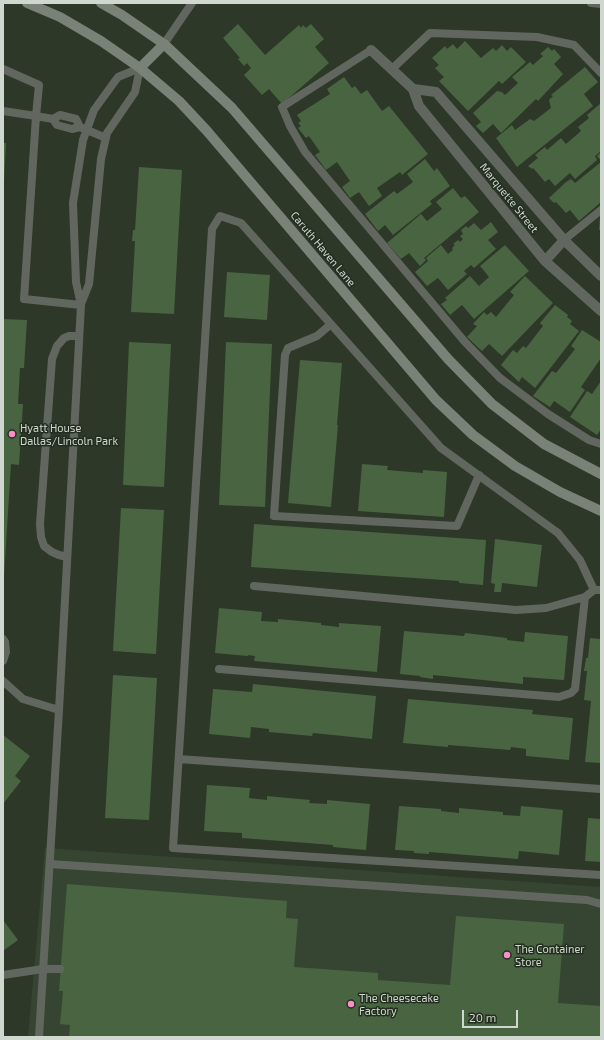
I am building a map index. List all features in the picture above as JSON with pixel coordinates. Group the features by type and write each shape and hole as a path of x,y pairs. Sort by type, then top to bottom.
{"main road":[{"name":"Caruth Haven Lane","path":"27,3 60,17 101,41 140,68 179,101 207,131 436,400 473,435 515,466 560,492 601,511"},
{"name":"Caruth Haven Lane","path":"101,3 122,15 164,44 232,108 448,359 492,404 544,444 601,474"},
{"path":"140,68 164,44"}],"street":[{"name":"Marquette Street","path":"371,50 413,88 419,106 545,261 601,311"},
{"name":"Marquette Street","path":"413,88 436,92 564,240 601,276"},
{"path":"545,261 564,240"}],"lane":[{"path":"164,44 192,3"},
{"path":"591,3 601,4"},
{"path":"392,69 430,32 537,37 574,45 601,73"},
{"path":"371,50 282,107 290,126 305,152 465,342 500,378 542,410 589,440 601,444"},
{"path":"39,1037 59,710 81,305 76,282 73,203 84,128 94,110 118,76 140,68"},
{"path":"81,305 89,284 101,159 107,133 135,92 140,68"},
{"path":"3,69 39,85 24,299 81,305"},
{"path":"3,111 53,119 57,125 72,129 84,128 106,138"},
{"path":"564,240 601,210"},
{"path":"254,586 516,610 546,608 585,597 598,590 580,560 558,533 441,448 241,223 220,216 212,229 173,848 601,875"},
{"path":"331,324 317,336 288,348 285,355 274,516 457,526 479,475"},
{"path":"67,557 52,552 44,546 41,537 40,524 52,359 57,346 64,338 69,336 79,336"},
{"path":"219,669 559,697 571,693 576,688 585,597"},
{"path":"3,639 5,642 6,652 3,661"},
{"path":"3,680 23,699 59,710"},
{"path":"179,759 601,789"},
{"path":"50,864 587,900 601,904"},
{"path":"3,975 43,969 60,969"}],"shaded area":[{"path":"45,848 601,887 601,1037 28,1037"}],"building":[{"path":"238,24 265,55 299,25 301,28 303,25 306,28 311,24 324,39 315,47 329,63 282,104 269,89 262,95 244,75 251,68 247,63 244,66 238,59 240,58 223,38"},
{"path":"465,41 481,58 493,48 496,51 502,45 507,51 511,47 526,62 502,84 499,81 468,111 439,81 444,77 435,68 439,65 432,58 445,46 447,49 453,44 457,49"},
{"path":"548,47 552,51 554,49 561,57 554,64 563,74 538,101 536,99 501,133 493,124 483,133 476,126 481,122 473,113 497,91 502,92 505,95 518,83 512,77 530,62 533,65 543,56 540,54"},
{"path":"585,67 598,82 584,94 593,106 517,167 496,138 512,125 515,130 530,119 534,121 551,108 549,100 553,96 551,95"},
{"path":"344,77 352,88 355,86 361,94 367,90 382,111 389,106 428,154 402,175 400,172 377,188 382,196 369,206 359,192 350,198 342,187 350,181 337,162 326,170 315,155 320,152 309,136 306,138 298,128 301,126 298,123 301,121 297,115 330,94 327,89"},
{"path":"601,103 601,151 595,156 597,160 575,179 570,173 555,186 549,179 545,182 533,168 532,169 528,166 538,158 535,155 545,147 547,150 561,138 566,144 581,131 578,127 589,118 587,115"},
{"path":"3,143 6,143 4,183 3,183"},
{"path":"601,152 601,161 597,156"},
{"path":"425,159 434,171 437,168 450,186 430,201 432,204 393,235 385,225 378,231 365,214 394,191 397,194 413,182 407,174"},
{"path":"601,162 601,202 579,221 570,210 566,213 556,202 554,203 549,198 566,182 571,179 575,183"},
{"path":"139,167 182,170 174,314 131,312 135,241 132,241 133,230 135,230"},
{"path":"453,188 461,198 465,196 479,212 424,258 426,260 420,266 409,253 401,259 387,243 421,214 427,221 442,209 436,202"},
{"path":"600,216 601,230 599,230"},
{"path":"491,222 498,232 488,240 496,249 474,268 471,265 464,271 467,274 448,290 438,278 427,286 415,272 428,261 426,258 441,245 448,254 453,250 452,248 455,245 453,244 458,240 460,242 463,239 460,236 463,234 461,230 466,226 468,228 474,223 481,230"},
{"path":"505,245 529,271 474,319 462,305 450,315 441,304 447,300 445,298 470,276 479,286 489,277 480,266"},
{"path":"227,272 270,275 267,320 224,317"},
{"path":"525,276 553,303 502,356 489,344 482,351 467,337 477,326 473,324 484,312 487,315 491,312 496,317 514,295 510,292"},
{"path":"555,305 568,315 567,317 572,321 570,324 579,331 535,388 522,377 519,382 501,365 513,350 517,353 523,346 526,348 543,326 540,323"},
{"name":"Hyatt House Dallas/Lincoln Park","path":"3,319 27,320 24,368 20,368 18,404 23,404 19,465 11,464 4,577 3,577"},
{"path":"582,330 601,342 601,358 581,387 585,390 570,412 554,401 550,407 533,396 552,371 556,373 575,349 571,346"},
{"path":"129,342 171,344 164,487 123,485"},
{"path":"226,342 272,344 265,507 219,505"},
{"path":"300,360 342,363 331,507 288,503"},
{"path":"601,381 601,429 597,435 570,417 587,391 592,394"},
{"path":"362,464 388,466 387,470 423,473 423,470 447,472 444,517 358,511"},
{"path":"121,508 164,510 156,654 113,651"},
{"path":"254,524 486,540 483,585 459,583 459,581 251,567"},
{"path":"495,539 542,545 537,587 502,583 501,592 494,592 495,584 491,583"},
{"path":"219,608 262,612 261,621 278,622 278,619 321,623 321,625 339,627 339,623 381,626 377,672 254,661 255,656 215,653"},
{"path":"404,631 464,636 465,633 507,638 507,640 524,642 525,632 568,636 564,680 523,677 523,684 433,675 433,679 400,674"},
{"path":"590,638 601,639 601,763 585,762 591,701 584,700 587,671 584,671 586,658 588,658"},
{"path":"113,675 157,678 149,820 105,818"},
{"path":"253,684 376,696 372,739 313,733 312,736 269,732 269,729 251,727 250,738 209,734 213,689 252,692"},
{"path":"408,699 533,710 532,714 573,718 569,760 526,756 526,749 511,747 510,750 403,743"},
{"path":"3,735 30,756 15,776 21,781 3,804"},
{"path":"207,785 250,788 249,798 267,800 267,796 310,800 309,803 327,804 327,800 370,804 366,850 333,847 333,845 242,838 242,833 204,831"},
{"path":"399,806 441,809 441,811 459,813 459,808 503,812 503,815 520,816 521,806 563,810 559,855 519,851 518,859 429,852 429,854 414,853 414,851 395,850"},
{"path":"588,818 601,819 601,862 585,861"},
{"path":"67,884 287,901 286,918 298,919 294,967 378,973 378,980 450,985 456,916 564,924 558,1003 601,1006 601,1037 69,1037 70,1025 60,1024 63,991 59,991"},
{"path":"3,920 18,940 3,951"}],"place":[{"name":"Hyatt House Dallas/Lincoln Park","path":"12,434"},
{"name":"The Container Store","path":"507,955"},
{"name":"The Cheesecake Factory","path":"351,1004"}]}
